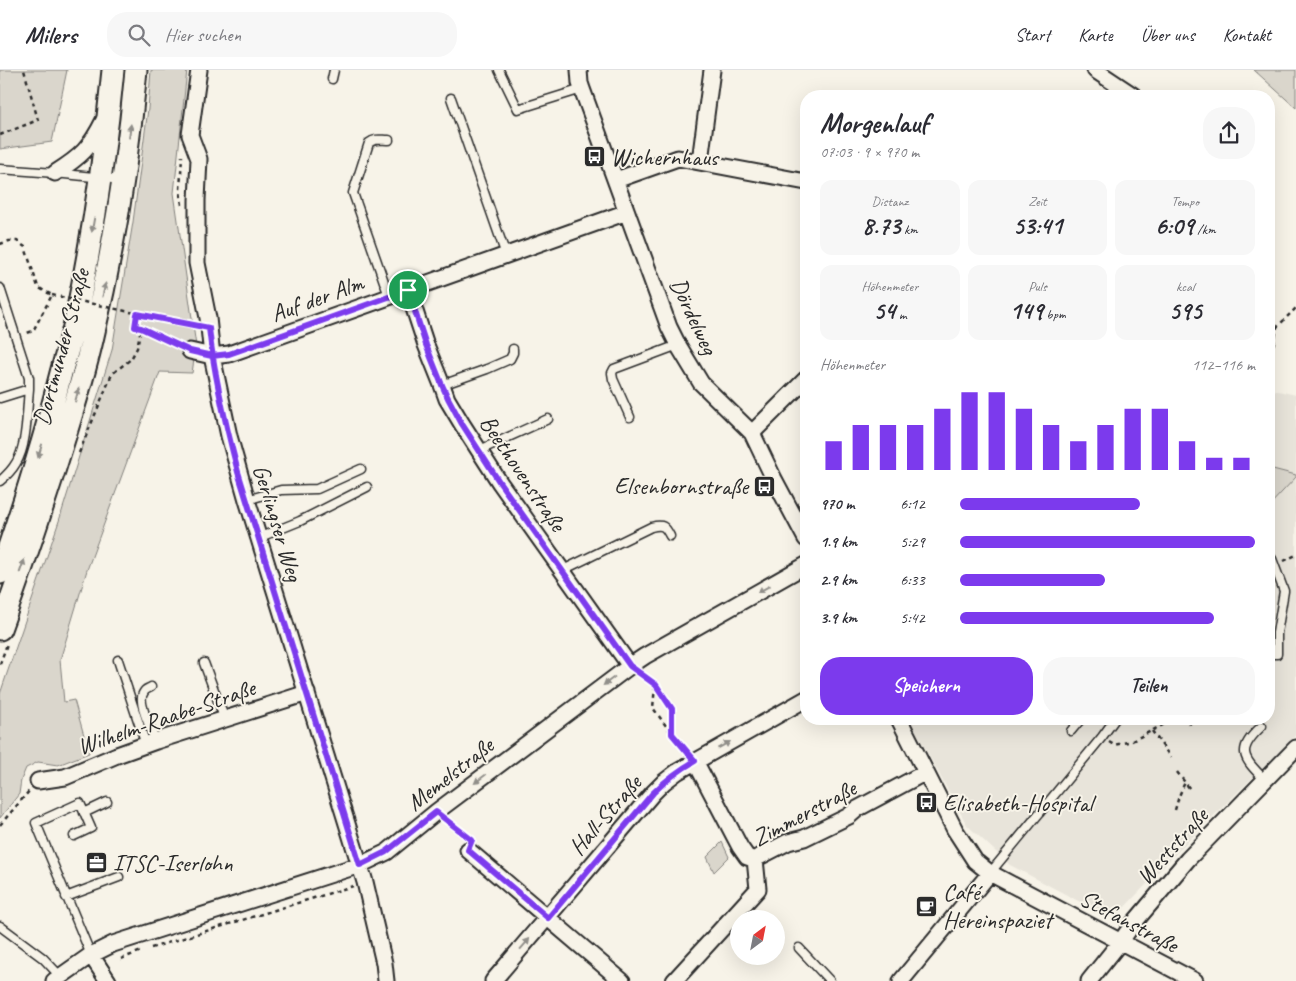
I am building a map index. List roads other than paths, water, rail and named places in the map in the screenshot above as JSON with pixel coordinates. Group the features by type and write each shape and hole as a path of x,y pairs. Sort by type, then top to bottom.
{"main road":[{"name":"Dortmunder Straße","path":"0,573 23,506 49,419 75,320 101,177 113,70"},
{"name":"Dortmunder Straße","path":"0,629 41,512 91,347 108,274 124,180 136,70"}],"street":[{"name":"Gerlingser Weg","path":"199,70 190,135 199,159 197,263 208,318 212,356 229,436 258,538 308,693 365,882 384,963 386,981"},
{"name":"Dördelweg","path":"570,70 580,81 669,327 678,345 701,383 752,434 800,528"},
{"path":"700,161 712,70"},
{"path":"1095,70 1125,90"},
{"path":"55,173 83,152 94,140 109,110"},
{"path":"616,180 678,158 800,181"},
{"name":"Auf der Alm","path":"190,351 212,356 229,354 627,212"},
{"name":"Beethovenstraße","path":"408,290 426,345 442,385 462,424 500,483 630,666"},
{"path":"752,434 800,385"},
{"name":"Memelstraße","path":"57,979 91,955 113,944 360,865 386,852 630,666 800,568"},
{"name":"Wilhelm-Raabe-Straße","path":"38,781 65,777 151,743 308,693"},
{"name":"Hall-Straße","path":"492,981 664,782 676,772 800,702"},
{"path":"901,725 955,830 975,861 990,873 901,981"},
{"name":"Weststraße","path":"1089,981 1132,924 1188,859 1296,748"},
{"name":"Zimmerstraße","path":"695,761 740,847 747,857 750,858"},
{"name":"Zimmerstraße","path":"674,981 758,889 755,859 788,842 804,838 849,816 857,809 926,772"},
{"path":"468,850 622,981"},
{"name":"Stefanstraße","path":"990,873 1195,981"},
{"path":"91,955 108,981"}],"lane":[{"path":"332,79 334,70"},
{"path":"499,70 518,109 580,81"},
{"path":"452,98 506,255"},
{"path":"389,140 378,139 369,143 353,193 389,296"},
{"path":"0,169 124,180"},
{"path":"0,288 29,378 21,453 13,468 0,481"},
{"path":"630,417 613,379 612,373 614,369 678,345"},
{"path":"442,385 510,359 514,352 513,349"},
{"path":"0,398 29,389"},
{"path":"480,450 548,420"},
{"path":"247,500 281,490 317,489 361,469"},
{"path":"258,538 300,521 367,487"},
{"path":"563,570 658,525 666,528 670,536"},
{"path":"1275,568 1284,590 1277,633 1278,654 1275,654"},
{"path":"118,660 151,743"},
{"path":"204,663 225,720"},
{"path":"150,687 141,698 151,743"},
{"path":"1071,731 1076,725"},
{"path":"990,873 1111,725"},
{"path":"1262,726 1249,739 1245,752 1247,760 1265,780"},
{"path":"84,813 108,802"},
{"path":"74,836 91,828 80,803 36,823 91,955"},
{"path":"66,897 119,876"},
{"path":"0,926 44,958 57,979"},
{"path":"800,948 812,964 830,981"}],"place":[{"name":"Wichernhaus","path":"595,157"},
{"name":"Elsenbornstraße","path":"764,486"},
{"name":"Elisabeth-Hospital","path":"927,803"},
{"name":"ITSC-Iserlohn","path":"97,863"},
{"name":"Café Hereinspaziet","path":"927,906"}]}
